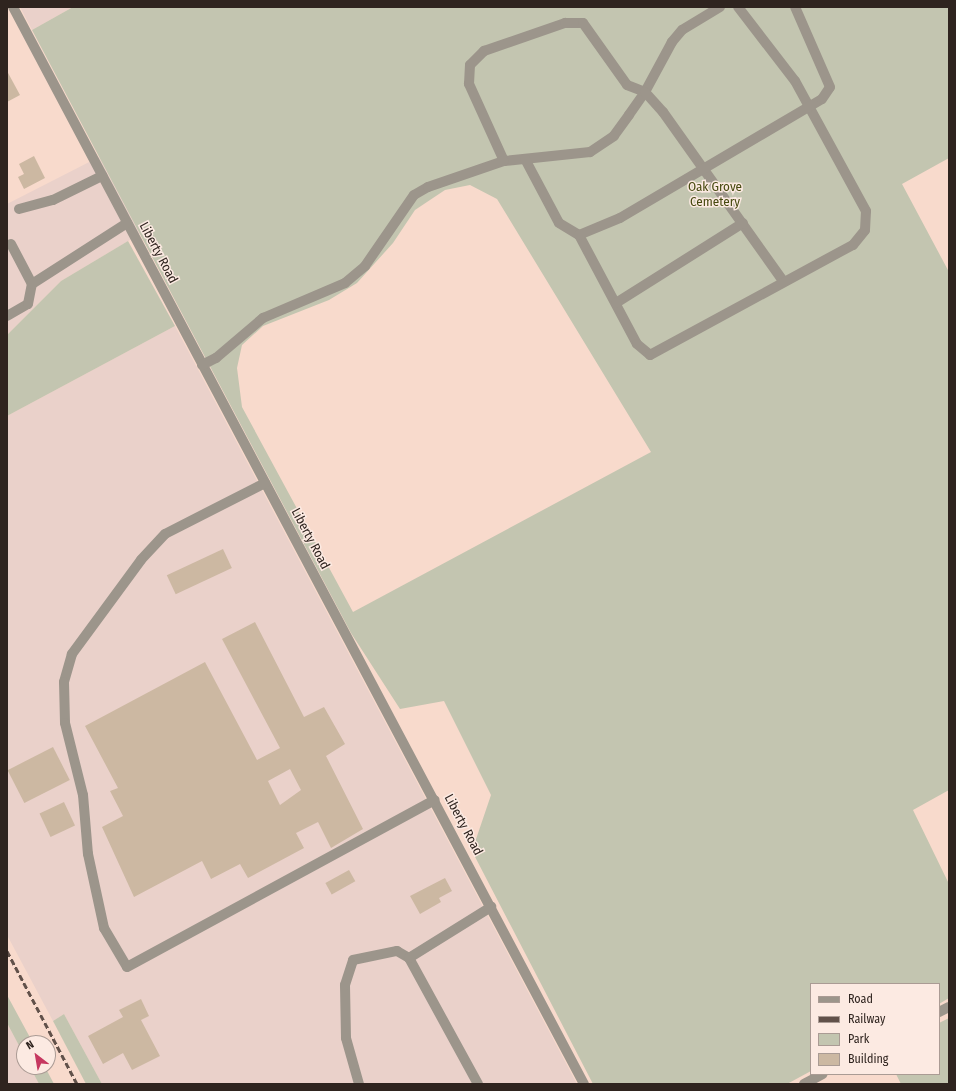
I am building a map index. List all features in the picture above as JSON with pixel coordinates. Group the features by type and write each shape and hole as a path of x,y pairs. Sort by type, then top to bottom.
{"street":[{"name":"Liberty Road","path":"13,7 202,365 435,800 584,1084"},
{"path":"202,365 216,358 263,318 345,283 365,266 414,195 428,187 504,161 574,155 603,145 645,92 682,30 720,7"},
{"path":"525,159 559,223 579,236 637,344 650,355 659,353 783,281 853,245 861,239 867,222 866,211 810,109 771,45 738,7"},
{"path":"579,236 620,218 704,168 810,109 822,99 830,87 795,7"},
{"path":"504,161 469,84 470,65 484,51 576,22 588,28 627,85 645,92 704,168 783,281"},
{"path":"19,209 53,200 102,176"},
{"path":"32,284 127,223"},
{"path":"616,303 743,223"},
{"path":"7,316 28,304 32,284 11,244"},
{"path":"266,483 164,534 141,560 72,654 64,682 65,723 83,796 88,854 104,928 127,967 435,800"},
{"path":"409,958 491,907"},
{"path":"359,1084 346,1038 345,985 353,960 397,951 409,958 478,1084"},
{"path":"940,1012 949,1007"},
{"path":"804,1084 823,1078"}],"shaded area":[{"path":"20,7 73,7 32,30"},
{"path":"99,157 140,234 61,281 7,335 7,204"},
{"path":"175,326 577,1084 102,1084 64,1014 53,1021 7,935 7,416"},
{"path":"7,1023 16,1040 16,1075 34,1075 39,1084 7,1084"}],"green space":[{"name":"Oak Grove Cemetery","path":"73,7 949,7 949,158 902,184 949,272 949,790 913,810 949,884 949,998 940,1003 940,983 810,983 810,1072 787,1084 593,1084 472,851 491,795 444,701 400,709 351,633 32,30","holes":["470,185 497,199 651,452 353,612 242,407 237,368 242,345 263,326 329,300 357,283 393,243 415,210 445,190"]},
{"path":"128,241 175,326 7,416 7,335 61,281"},
{"path":"7,995 29,1035 16,1035 16,1040 7,1023"},
{"path":"64,1014 102,1084 86,1084 53,1021"},
{"path":"949,1018 949,1084 901,1084 896,1075 940,1075 940,1022"},
{"path":"34,1075 49,1075 54,1084 39,1084"}],"building":[{"path":"7,71 20,95 7,102"},
{"path":"34,156 45,178 24,189 18,177 24,174 19,164"},
{"path":"223,549 232,568 176,594 167,575"},
{"path":"255,622 304,717 324,707 345,744 326,756 363,829 331,848 318,822 296,833 304,848 248,878 240,864 211,879 202,861 134,897 102,827 123,816 110,791 118,788 85,726 205,662 257,760 280,748 222,639","holes":["290,769 301,790 280,805 268,781"]},
{"path":"53,747 70,780 24,803 8,770"},
{"path":"64,802 75,826 51,837 40,813"},
{"path":"349,870 355,881 332,894 325,883"},
{"path":"445,878 452,891 439,898 441,902 420,914 410,896"},
{"path":"141,999 149,1016 141,1020 160,1056 132,1070 123,1053 103,1064 88,1036 123,1017 119,1010"}],"railway":[{"path":"7,951 77,1084"}]}
